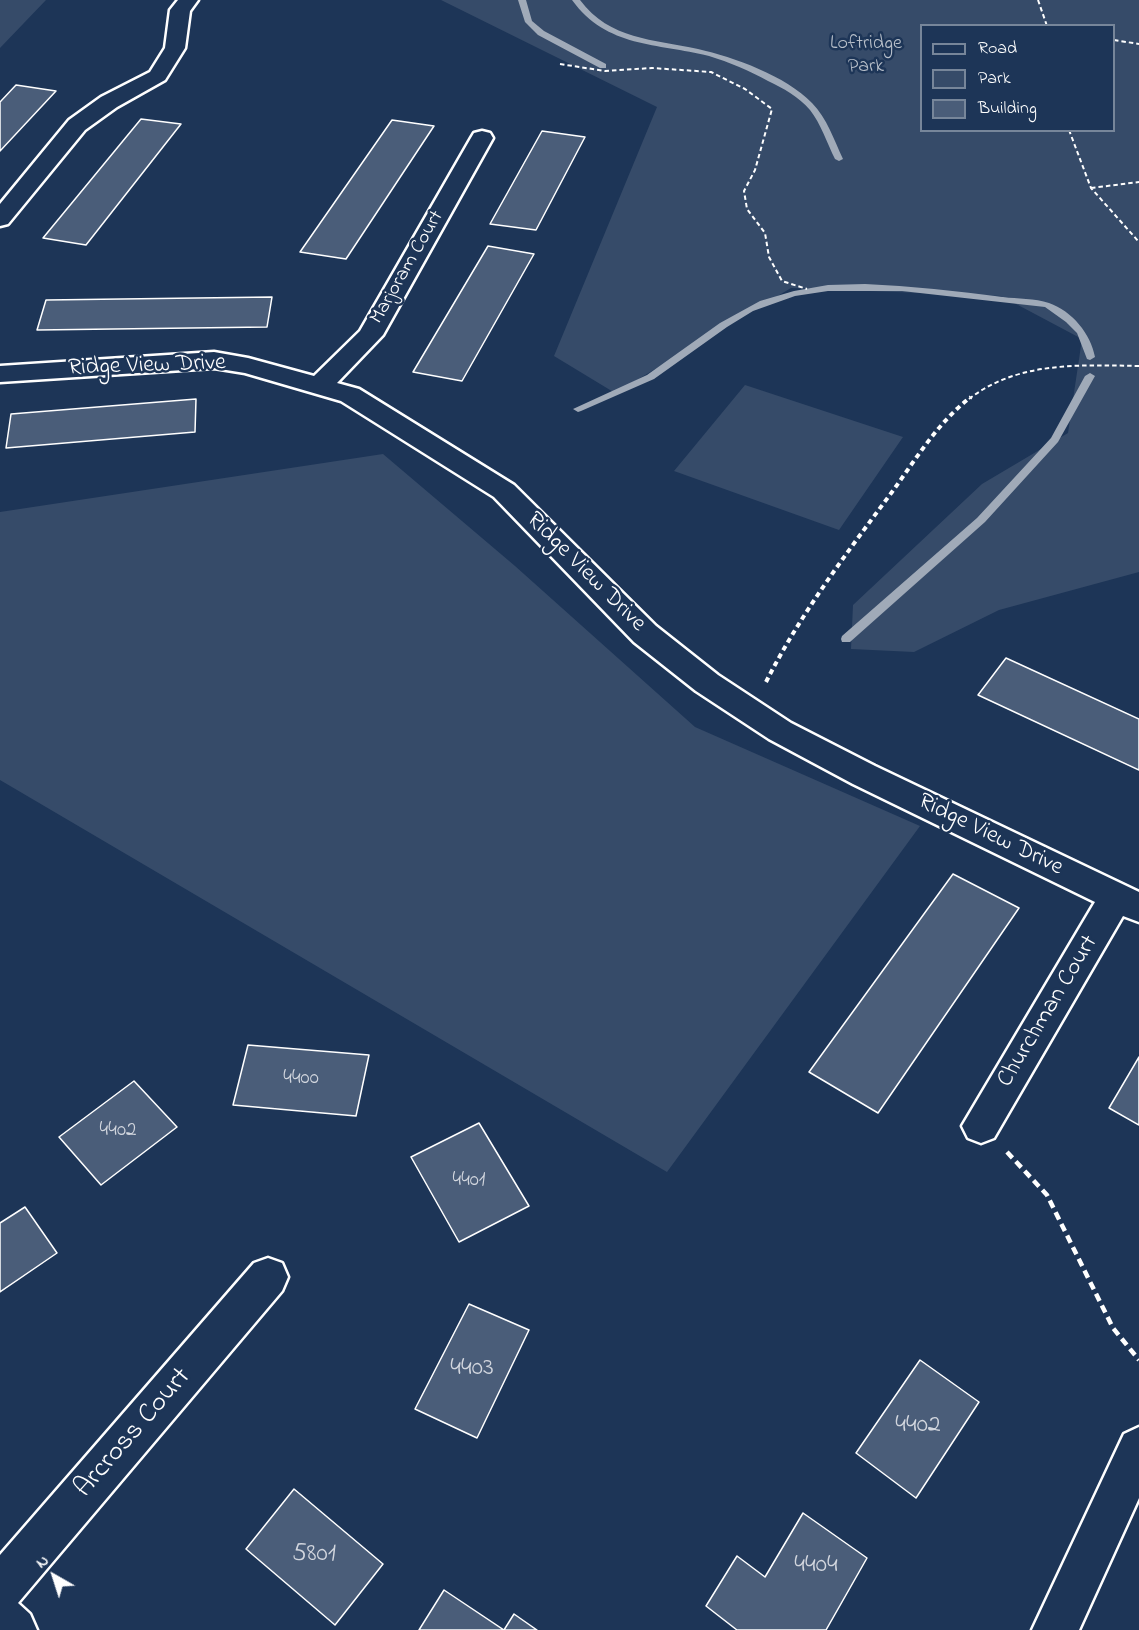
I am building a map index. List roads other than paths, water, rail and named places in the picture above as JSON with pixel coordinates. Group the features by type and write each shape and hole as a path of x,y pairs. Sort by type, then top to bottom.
{"street":[{"path":"0,219 77,125 109,102 158,76 175,48 180,10 188,0"},
{"name":"Marjoram Court","path":"319,386 370,335 482,138"},
{"name":"Ridge View Drive","path":"0,374 214,360 248,366 350,395 504,491 645,634 707,683 780,730 864,775 1128,902"},
{"name":"Churchman Court","path":"981,1126 1128,902"},
{"name":"Arcross Court","path":"0,1590 268,1277"},
{"path":"1055,1630 1139,1449"},
{"path":"0,1618 14,1630"}],"waterway":[{"path":"522,0 529,22 541,33 603,66"},
{"path":"576,0 587,15 602,26 619,34 713,55 751,69 779,83 803,98 811,106 839,159"},
{"path":"578,409 651,377 750,309 794,293 828,288 902,288 1047,305 1069,320 1081,332 1090,357"},
{"path":"846,639 981,520 1055,440 1090,376"}],"park label":[{"name":"Loftridge Park","path":"866,56"}]}
